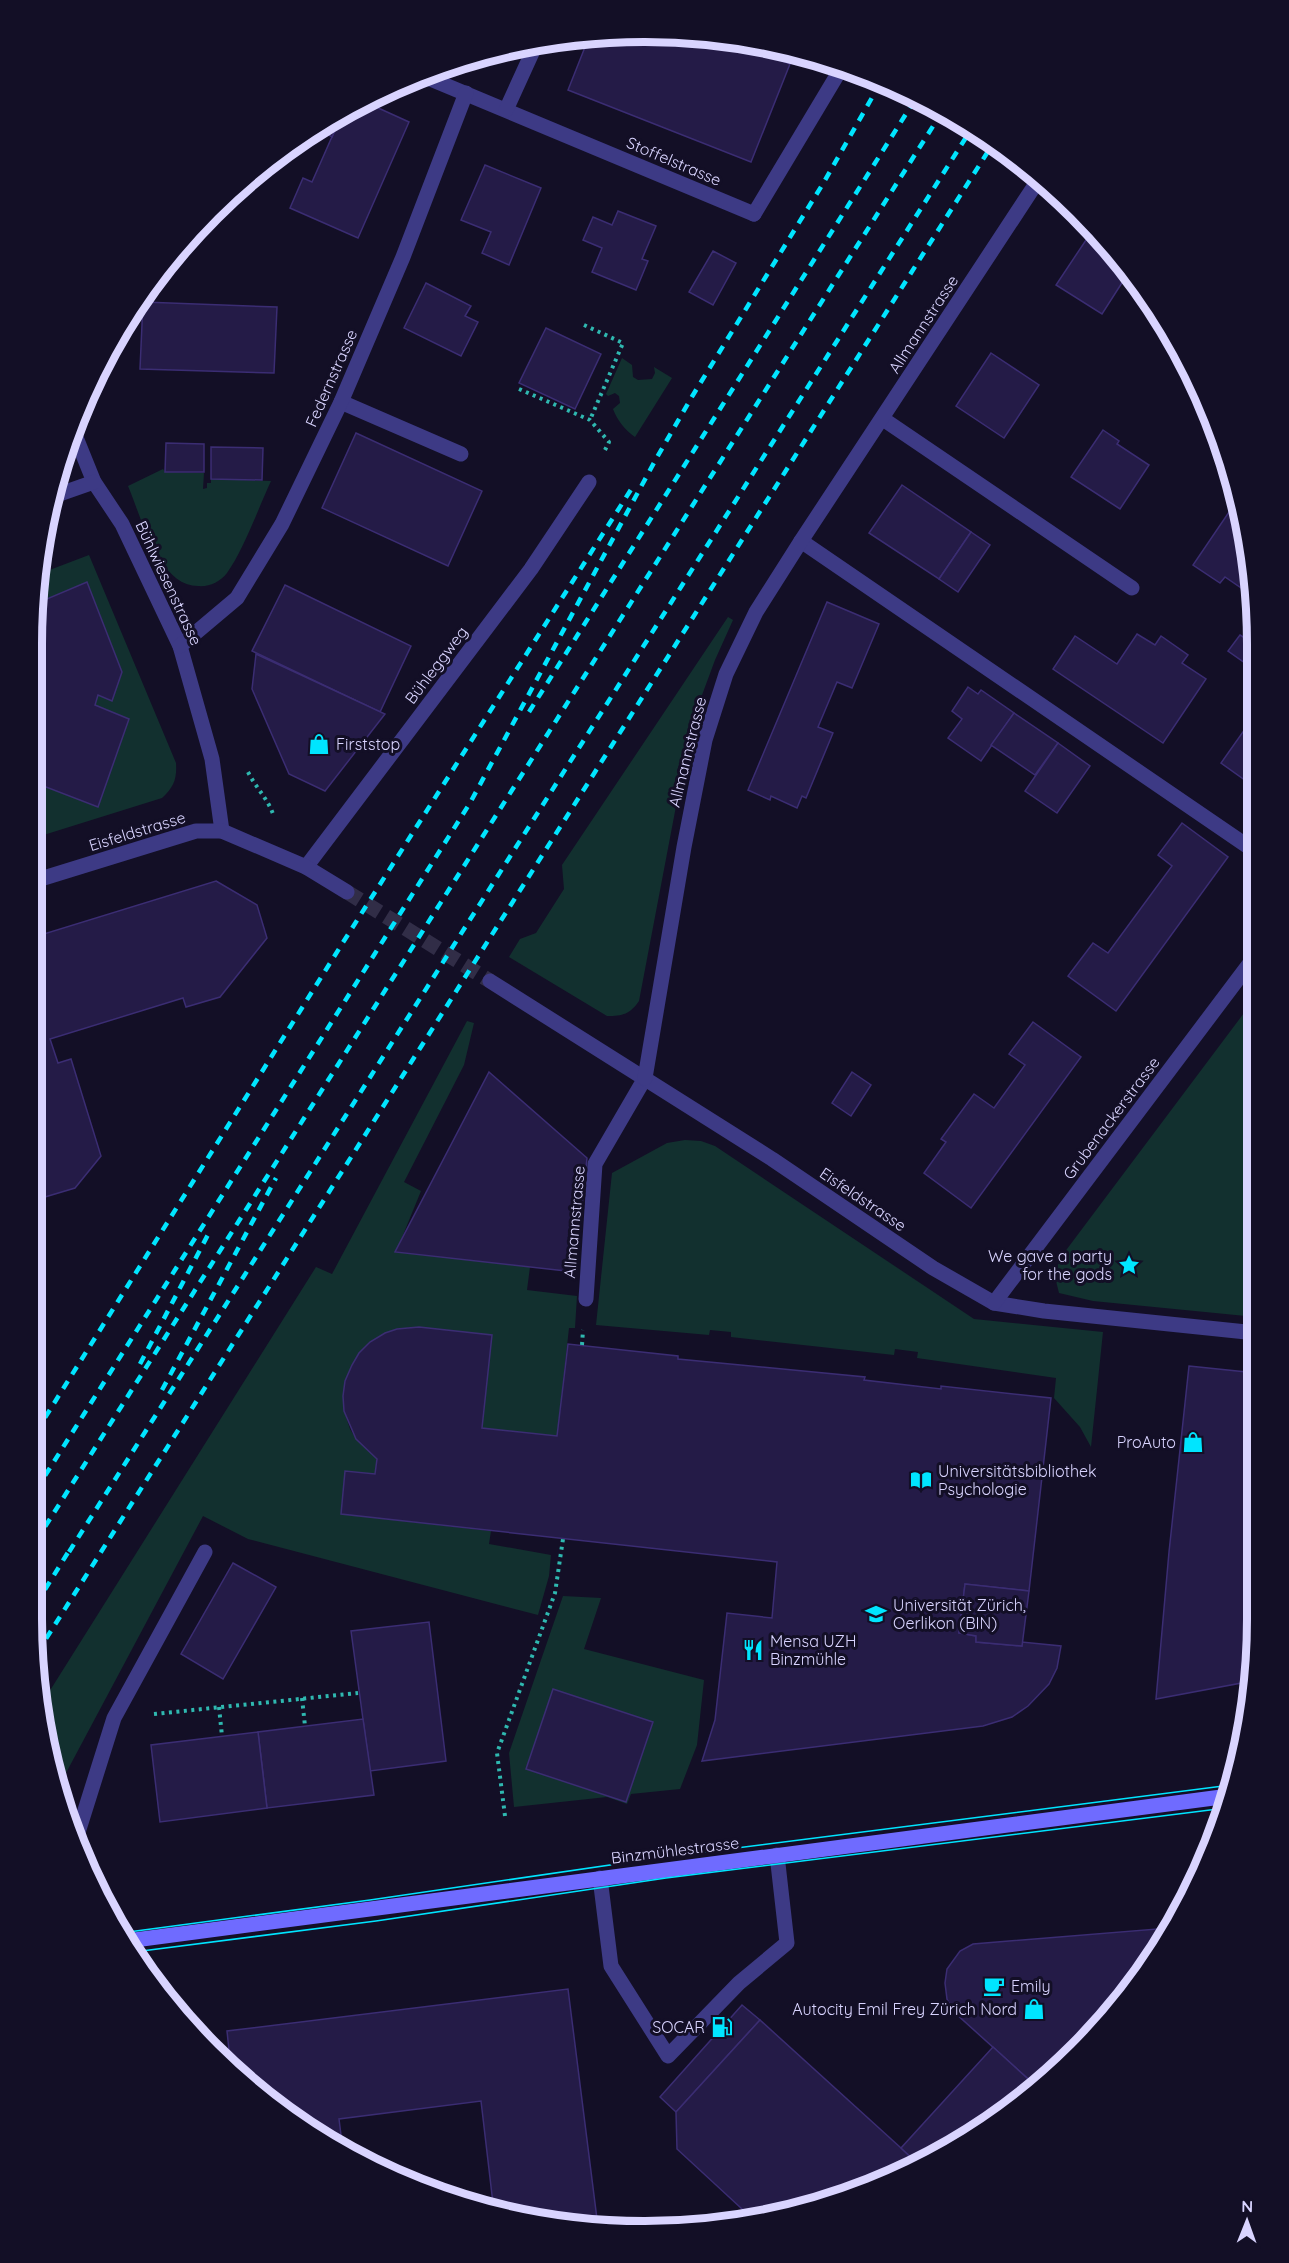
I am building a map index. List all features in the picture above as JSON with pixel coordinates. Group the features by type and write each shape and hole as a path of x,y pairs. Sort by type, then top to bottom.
{"street":[{"path":"506,110 532,53"},
{"name":"Stoffelstrasse","path":"435,80 754,214 838,74"},
{"name":"Federnstrasse","path":"180,646 237,598 282,524 341,402 403,257 466,93"},
{"name":"Allmannstrasse","path":"586,1299 595,1164 645,1078 684,847 705,740 731,664 756,612 801,541 1036,187"},
{"path":"341,402 461,454"},
{"path":"883,419 1132,588"},
{"name":"Bühlwiesenstrasse","path":"78,441 94,482 122,524 180,646 212,759 222,831"},
{"path":"62,493 94,482"},
{"name":"Bühleggweg","path":"306,867 531,569 589,482"},
{"path":"801,541 1247,846"},
{"name":"Eisfeldstrasse","path":"42,879 196,831 222,831 306,867 347,892"},
{"name":"Grubenackerstrasse","path":"994,1303 1247,967"},
{"name":"Eisfeldstrasse","path":"490,981 772,1159 933,1268 994,1303 1044,1311 1247,1332"},
{"path":"80,1827 114,1718 205,1552"},
{"name":"Binzmühlestrasse","path":"136,1940 1219,1797"},
{"path":"600,1878 611,1966 668,2056 739,1983 787,1943 777,1855"}],"path":[{"path":"584,325 623,343 590,420"},
{"path":"519,389 590,420 609,442 600,461"},
{"path":"247,769 255,786 271,807 277,825"},
{"path":"505,1816 497,1753 555,1593 563,1539"},
{"path":"114,1718 358,1692"},
{"path":"302,1698 305,1726"},
{"path":"219,1707 222,1736"}],"green space":[{"path":"622,358 632,365 633,377 638,380 652,379 655,373 654,367 672,378 635,437 622,424 613,409 620,403 619,396 615,393 608,396 606,394"},
{"path":"163,469 165,472 204,473 203,489 207,488 207,483 211,483 211,479 271,481 233,563 227,573 214,583 198,586 184,583 172,575 145,531 128,486"},
{"path":"89,555 176,763 176,774 172,786 162,798 42,836 42,771 95,705 98,695 112,700 122,672 87,582 43,600 46,571"},
{"path":"728,617 733,620 692,722 639,1001 626,1013 607,1016 509,957 520,939 536,933 564,889 562,865"},
{"path":"1247,1009 1247,1316 1093,1301 1059,1293 1054,1273 1064,1253"},
{"path":"467,1021 474,1023 464,1065 404,1182 421,1191 396,1252 530,1267 527,1290 577,1296 575,1328 569,1328 557,1436 482,1428 419,1327 397,1329 385,1333 359,1353 345,1381 344,1411 350,1429 356,1439 377,1459 375,1474 341,1514 491,1531 489,1544 551,1555 549,1576 538,1615 248,1539 203,1516 64,1777 47,1696 316,1267 332,1274"},
{"path":"685,1140 701,1141 715,1146 974,1319 1103,1332 1091,1447 1080,1427 1054,1398 1056,1378 917,1358 918,1352 895,1349 894,1355 731,1337 731,1332 710,1330 709,1335 596,1325 612,1173 667,1143"},
{"path":"563,1596 601,1598 584,1649 704,1680 697,1745 680,1789 631,1794 627,1804 607,1797 514,1807 509,1753"}],"building":[{"path":"644,42 684,43 762,54 790,64 751,162 568,90 586,45"},
{"path":"374,106 409,122 358,238 290,208 303,178 312,182 336,127 343,123"},
{"path":"336,127 332,137 327,133"},
{"path":"485,165 541,188 509,265 482,253 491,232 461,220"},
{"path":"618,211 656,226 642,259 648,261 636,290 592,272 602,248 583,240 593,217 612,225"},
{"path":"1088,237 1124,280 1102,314 1056,285"},
{"path":"713,251 736,263 713,305 689,292"},
{"path":"426,283 471,306 465,316 478,322 461,356 404,328"},
{"path":"150,302 277,307 274,373 140,369 143,312"},
{"path":"546,328 601,354 575,409 519,383"},
{"path":"991,353 1039,385 1004,438 956,406"},
{"path":"1103,430 1119,441 1117,444 1149,465 1120,509 1071,477"},
{"path":"356,433 482,491 448,566 322,508"},
{"path":"166,443 204,444 204,472 165,472"},
{"path":"211,447 263,448 262,480 211,479"},
{"path":"902,485 971,532 939,579 869,533"},
{"path":"1229,512 1232,514 1244,590 1225,577 1220,583 1193,565"},
{"path":"971,532 990,545 958,592 939,579"},
{"path":"87,582 122,672 112,701 98,695 95,705 129,719 98,807 42,785 43,600"},
{"path":"285,585 411,646 380,712 252,651"},
{"path":"827,602 879,624 852,688 837,682 818,727 833,733 806,798 802,796 797,808 771,796 770,800 748,790"},
{"path":"1137,634 1155,645 1161,636 1188,655 1182,663 1206,679 1163,743 1053,669 1075,636 1117,664"},
{"path":"1240,635 1247,639 1247,664 1228,651"},
{"name":"Firststop","path":"256,654 385,714 325,791 289,774 252,689"},
{"path":"968,687 978,694 981,690 1014,713 981,761 948,738 962,719 952,711"},
{"path":"1014,713 1058,743 1035,775 991,745"},
{"path":"1245,729 1247,730 1247,782 1221,763"},
{"path":"1058,743 1090,766 1057,813 1025,791"},
{"path":"1182,823 1228,857 1116,1011 1068,976 1093,943 1108,953 1172,866 1158,855"},
{"path":"216,881 257,905 267,938 220,997 186,1007 183,998 50,1039 58,1063 71,1059 101,1156 75,1188 42,1198 42,935"},
{"path":"1033,1022 1081,1057 971,1208 924,1173 946,1142 941,1139 974,1094 994,1108 1025,1065 1009,1054"},
{"path":"489,1072 587,1158 575,1272 395,1252"},
{"path":"852,1072 871,1085 851,1116 832,1103"},
{"path":"419,1327 492,1335 482,1428 557,1436 568,1344 678,1356 678,1359 865,1377 864,1380 941,1389 941,1386 1051,1398 1029,1591 965,1584 959,1633 976,1636 976,1642 1022,1646 1022,1642 1061,1646 1057,1668 1049,1684 1028,1706 1012,1717 983,1726 702,1761 715,1720 727,1613 772,1618 777,1562 341,1514 345,1471 375,1474 377,1459 356,1439 344,1411 345,1381 359,1353 370,1342 397,1329"},
{"path":"1189,1366 1247,1372 1247,1618 1243,1683 1156,1699"},
{"path":"233,1563 276,1587 223,1679 181,1654"},
{"path":"965,1584 1029,1591 1022,1646 976,1642 976,1636 959,1633"},
{"path":"429,1622 446,1761 370,1771 351,1631"},
{"path":"553,1689 653,1722 626,1802 526,1769"},
{"path":"363,1719 374,1795 267,1808 258,1732"},
{"path":"258,1732 267,1808 160,1822 151,1745"},
{"name":"Autocity Emil Frey Zürich Nord","path":"1160,1929 1122,1985 1097,2016 1071,2045 1030,2081 954,2012 947,1999 945,1983 947,1969 960,1951 973,1944"},
{"path":"568,1989 597,2219 566,2216 493,2201 481,2101 339,2119 342,2139 278,2096 230,2055 227,2031"},
{"path":"742,2005 760,2020 676,2112 660,2097"},
{"path":"760,2020 912,2158 838,2189 745,2212 677,2149 676,2112"},
{"path":"993,2047 1030,2081 979,2119 912,2158 901,2148"}],"tunnel":[{"path":"347,892 490,981"}],"tram line":[{"path":"130,1932 658,1858 1223,1786"},
{"path":"143,1951 376,1921 666,1878 1216,1809"}],"railway":[{"path":"42,1481 470,803 656,459 824,182 877,89"},
{"path":"529,712 912,104"},
{"path":"42,1532 938,119"},
{"path":"69,1552 967,136"},
{"path":"43,1644 988,151"},
{"path":"42,1422 632,488"},
{"path":"162,1390 276,1178"},
{"path":"140,1364 211,1229"},
{"path":"42,1594 72,1546"}],"place":[{"name":"Firststop","path":"319,744"},
{"name":"We gave a party for the gods","path":"1129,1265"},
{"name":"ProAuto","path":"1193,1442"},
{"name":"Universitätsbibliothek Psychologie","path":"921,1480"},
{"name":"Universität Zürich, Oerlikon (BIN)","path":"876,1614"},
{"name":"Mensa UZH Binzmühle","path":"753,1650"},
{"name":"Emily","path":"994,1986"},
{"name":"Autocity Emil Frey Zürich Nord","path":"1034,2009"},
{"name":"SOCAR","path":"722,2027"}]}
